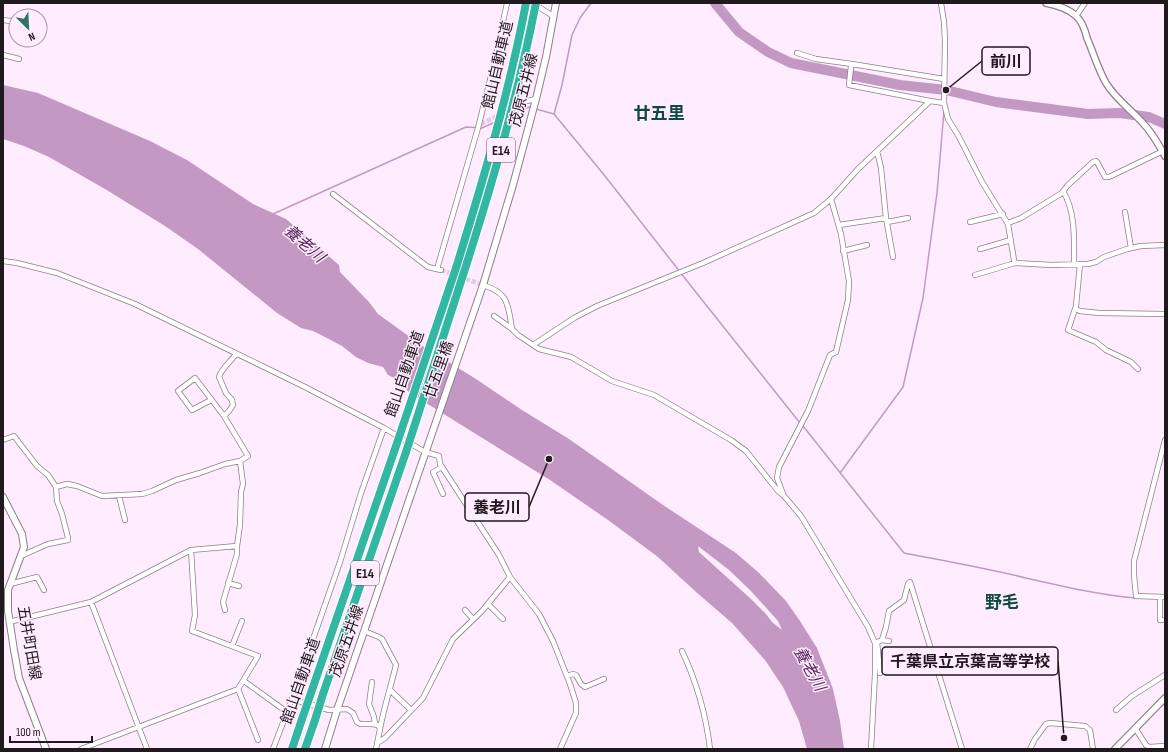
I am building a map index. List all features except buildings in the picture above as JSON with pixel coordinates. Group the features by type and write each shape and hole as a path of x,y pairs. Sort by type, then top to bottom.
{"highway":[{"name":"館山自動車道","path":"292,749 456,268 491,151 513,65 526,3"},
{"name":"館山自動車道","path":"305,749 406,452 464,272 500,153 523,67 536,3"},
{"path":"309,749 315,720"}],"main road":[{"name":"茂原五井線","path":"478,297 513,186 546,57 556,3"},
{"name":"廿五里橋","path":"425,452 478,297"},
{"name":"茂原五井線","path":"325,749 425,452"},
{"name":"五井町田線","path":"3,497 22,534 24,547 7,589 8,611 20,678 46,749"}],"street":[{"path":"333,194 428,266 439,269 480,124 507,3"},
{"path":"532,3 554,16"},
{"path":"941,3 945,44 944,103 948,119 958,135 982,182 1008,223 1015,263"},
{"path":"1008,223 1021,218 1062,193 1067,186 1093,162 1097,162 1105,177 1109,177 1164,154 1156,139 1141,121 1115,95 1105,82 1080,20 1070,11 1046,3"},
{"path":"1076,16 1085,3"},
{"path":"797,54 816,59 944,79"},
{"path":"3,55 19,59"},
{"path":"852,66 850,86 944,103"},
{"path":"527,101 536,99"},
{"path":"532,345 574,318 597,306 703,263 814,213 831,199 858,169 930,101"},
{"path":"878,151 893,257"},
{"path":"1063,191 1069,201 1072,215 1077,264 1078,292 1076,306 1068,330 1096,342 1106,350 1131,362 1138,369"},
{"path":"784,496 778,483 779,467 808,411 830,355 836,352 848,300 849,281 838,225 831,199"},
{"path":"1125,212 1131,248"},
{"path":"970,222 1002,214"},
{"path":"838,225 908,218"},
{"path":"980,249 1011,240"},
{"path":"975,275 1015,263 1051,265 1096,262 1104,257 1131,248 1165,245"},
{"path":"843,251 867,246"},
{"path":"3,261 51,272 110,293 303,386 384,428 425,452 439,456 440,464 499,555 510,577 539,614 553,641 576,703 576,713 560,749"},
{"path":"483,285 501,294 505,299 508,304 512,329"},
{"path":"1075,309 1099,313 1165,314"},
{"path":"494,316 532,345 546,351 571,357 612,381 654,395 741,446 801,516 825,554 878,642 880,673"},
{"path":"224,416 233,405 219,377 220,373 236,354"},
{"path":"56,488 67,484 77,486 102,496 142,494 176,480 225,464 240,461 248,456 224,416 194,378 178,391 192,410 211,400"},
{"path":"273,749 340,562 361,493 384,428"},
{"path":"3,440 14,436 37,466 48,475 56,488 68,538 68,540 48,544 21,556"},
{"path":"1165,440 1134,561 1136,596 1162,597 1160,620 1165,620"},
{"path":"225,610 223,602 237,554 240,525 241,492 243,484 240,461"},
{"path":"442,467 433,472 443,494"},
{"path":"119,496 125,520"},
{"path":"10,622 91,602 191,550 237,546"},
{"path":"81,749 238,689 258,656 192,631 195,615 191,550"},
{"path":"7,589 37,577 44,590"},
{"path":"377,743 385,738 422,698 453,639 488,604 510,577"},
{"path":"871,749 878,642 886,627 889,611 904,600 908,584 910,582 962,749"},
{"path":"228,583 239,586"},
{"path":"91,602 147,749"},
{"path":"488,604 502,619"},
{"path":"465,610 473,619"},
{"path":"232,646 242,621"},
{"path":"364,631 382,639 396,665 376,749"},
{"path":"878,642 889,641"},
{"path":"682,651 692,673 702,704 710,749"},
{"path":"567,676 574,674 576,675 581,684 585,687 604,679"},
{"path":"1116,710 1132,696 1165,675"},
{"path":"244,681 287,712"},
{"path":"372,682 369,704 375,724"},
{"path":"238,689 258,740"},
{"path":"390,690 411,710"},
{"path":"1114,749 1165,698"},
{"path":"292,699 329,710 347,709 353,713 357,722 360,724 375,724 378,725 380,729"},
{"path":"1030,749 1046,724 1050,723 1085,726 1090,730 1093,749"},
{"path":"1135,728 1146,745 1149,747 1165,746"}],"water":[{"path":"3,85 38,93 150,141 187,160 253,204 286,219 339,265 340,272 369,302 378,314 421,345 569,439 663,505 736,553 759,573 786,601 817,648 833,689 844,749 807,749 799,721 783,687 765,660 732,623 658,557 608,520 550,480 410,393 394,378 388,375 383,367 368,363 356,357 342,346 313,331 301,328 277,313 198,249 165,226 49,157 3,139","holes":["698,546 729,570 751,591 778,621 782,630 772,622 751,599 699,552"]}],"waterway":[{"path":"554,114 562,85 572,35 580,18 591,3"},
{"path":"715,3 739,32 768,52 791,63 900,85 946,90 996,102 1088,114 1119,113 1149,117 1165,124"},
{"path":"513,114 529,107 532,108"},
{"path":"536,109 554,114 605,176 800,423"},
{"path":"840,473 903,387 923,298 937,193 944,111"},
{"path":"273,214 466,127 482,128 495,122"},
{"path":"803,426 904,553 1084,591 1135,598"}],"tunnel":[{"path":"481,124 527,101"},
{"path":"441,270 483,285"}],"place":[{"name":"前川","path":"946,90"},
{"name":"養老川","path":"549,459"},
{"name":"千葉県立京葉高等学校","path":"1064,738"}],"district":[{"name":"廿五里","path":"659,114"},
{"name":"野毛","path":"1002,603"}]}
